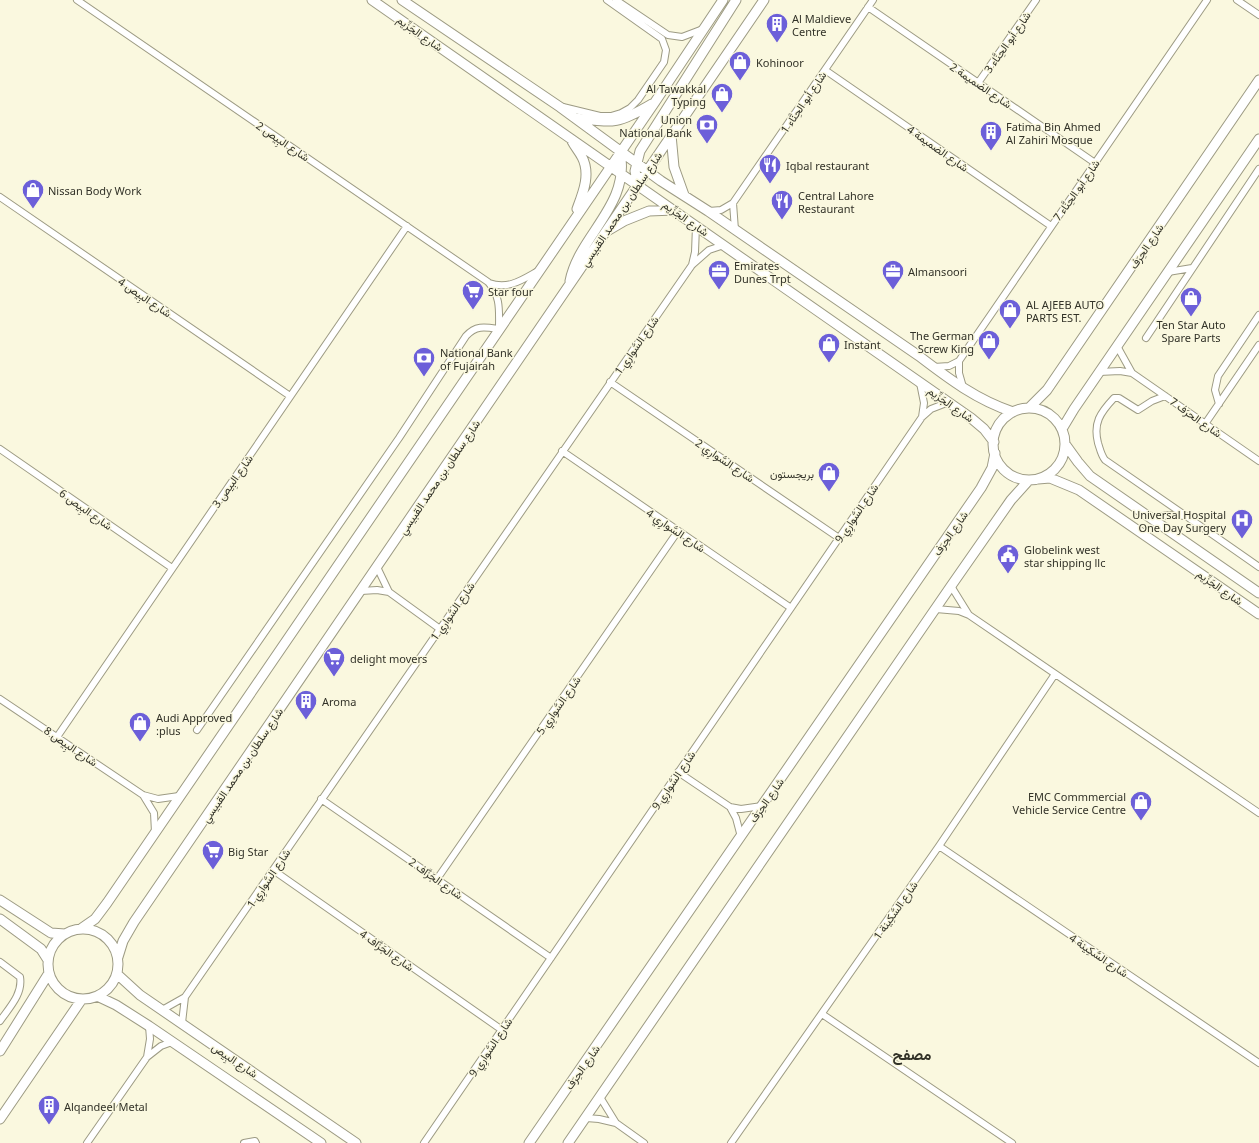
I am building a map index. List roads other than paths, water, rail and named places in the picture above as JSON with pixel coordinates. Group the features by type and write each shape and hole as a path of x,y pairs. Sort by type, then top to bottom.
{"street":[{"name":"شارع البِيص 2","path":"78,0 488,282 500,285 512,284 539,270"},
{"name":"شارع الجَزِّيم","path":"372,0 949,402 984,429 994,442"},
{"name":"شارع الجَزِّيم","path":"402,0 560,106 636,164 708,211 980,400 1013,412"},
{"path":"560,106 600,116 611,116 621,113 634,104 664,62 666,50 662,39 607,0"},
{"path":"616,0 668,35 682,37 703,29"},
{"path":"82,928 92,929 109,939 118,957 117,974 112,983 105,991 97,996 82,999 73,998 62,991 52,981 49,973 48,960 55,942 65,934 82,928 95,919 655,102 723,0"},
{"path":"638,185 636,164 640,150 736,0"},
{"name":"شارع سلطان بن محمد القبيسي","path":"118,957 123,941 134,922 638,185 646,170 764,0"},
{"name":"شارع أبو الحِنَّاء 1","path":"733,204 873,0"},
{"name":"شارع أبو الحِنَّاء 3","path":"978,83 1036,0"},
{"name":"شارع أبو الحِنَّاء 7","path":"959,361 1207,0"},
{"path":"1237,0 1259,15"},
{"name":"شارع الضميمة 2","path":"868,7 1094,163"},
{"name":"شارع الضميمة 4","path":"825,70 1051,226"},
{"name":"شارع الحِرَف","path":"1028,408 1047,390 1259,80"},
{"path":"575,118 602,122 615,122 634,114 655,102"},
{"path":"671,135 672,158 675,173 685,197"},
{"path":"571,138 582,156 586,169 584,188 574,219"},
{"path":"1062,429 1099,372 1259,139"},
{"path":"569,285 573,267 614,200 622,174 620,152"},
{"path":"1146,338 1259,169"},
{"name":"شارع البِيص 4","path":"0,197 290,396"},
{"path":"708,211 721,210 733,204 735,230"},
{"path":"606,232 624,221 649,211 674,210"},
{"name":"شارع البِيص 3","path":"57,736 407,226"},
{"name":"شارع السَّوارِي 1","path":"692,265 695,252 696,226"},
{"name":"شارع السَّوارِي 1","path":"182,1023 185,998 610,382 692,265 710,250 724,245"},
{"path":"1168,272 1192,268"},
{"name":"شارع البِيص 2","path":"488,282 498,298 499,329"},
{"path":"1219,404 1215,390 1218,376 1259,314"},
{"path":"197,730 399,438 466,336 472,329 481,326 499,329"},
{"path":"1205,424 1259,345"},
{"name":"شارع الحرَف 7","path":"1117,346 1132,373"},
{"path":"933,367 950,366 959,361 959,373 965,389"},
{"name":"شارع الحرَف 7","path":"1099,372 1120,370 1132,373 1259,460"},
{"name":"شارع السَّوارِي 2","path":"610,382 839,538"},
{"path":"920,382 924,403 922,417"},
{"path":"1165,396 1152,401 1138,410 1119,398 1114,398 1098,420 1095,428 1101,454 1105,460 1259,567"},
{"name":"شارع السَّوارِي 9","path":"424,1143 922,417 932,408 949,402"},
{"path":"1028,408 1039,409 1056,420 1062,429 1065,444 1062,459 1052,472 1033,479 1022,479 1008,472 1002,467 995,453 994,442 999,425 1013,412 1028,408"},
{"name":"شارع الجَزِّيم","path":"1065,444 1090,476 1151,520 1259,593"},
{"name":"شارع البِيص 6","path":"0,449 172,568"},
{"name":"شارع السَّوارِي 4","path":"562,451 791,608"},
{"name":"شارع الحِرَف","path":"529,1143 981,488 992,468 995,453"},
{"name":"شارع الجَزِّيم","path":"1033,479 1050,478 1079,490 1259,614"},
{"path":"568,1143 1011,500 1033,479"},
{"path":"1161,516 1167,510 1168,504"},
{"path":"1151,520 1161,516 1173,514 1186,516"},
{"name":"شارع السَّوارِي 5","path":"437,878 678,531"},
{"path":"377,568 389,592"},
{"path":"951,586 969,615"},
{"path":"361,591 377,590 389,592 440,629"},
{"path":"936,609 959,611 969,615 1259,813"},
{"name":"شارع السَّكِينة 1","path":"731,1143 939,846 1055,674"},
{"name":"شارع البِيص 8","path":"0,699 143,795 158,799 179,796"},
{"path":"678,772 730,807 741,809 762,806"},
{"name":"شارع البِيص 8","path":"143,795 154,813 156,832"},
{"name":"شارع الجَزَّاف 2","path":"322,799 551,958"},
{"path":"730,807 737,822 741,837"},
{"name":"شارع السَّكِينة 4","path":"939,846 1259,1063"},
{"name":"شارع الجَزَّاف 4","path":"273,870 502,1030"},
{"path":"0,900 51,933 65,934"},
{"path":"0,919 41,949 48,960"},
{"path":"0,962 20,977 21,984 20,992 0,1021"},
{"path":"0,1051 49,973"},
{"name":"شارع البِيص","path":"117,974 127,986 356,1143"},
{"name":"شارع البِيص","path":"97,996 116,1005 149,1026 322,1143"},
{"name":"شارع السَّوارِي 1","path":"162,1010 185,998"},
{"path":"0,1119 82,999"},
{"path":"822,1014 1012,1143"},
{"path":"147,1057 150,1040 149,1026"},
{"path":"87,1143 147,1057 161,1046 172,1042"},
{"path":"600,1097 616,1123"},
{"path":"586,1118 616,1123 644,1143"},
{"path":"244,1143 255,1141 256,1143"}],"place":[{"name":"Al Maldieve Centre","path":"777,44"},
{"name":"Kohinoor","path":"740,82"},
{"name":"Al Tawakkal Typing","path":"722,114"},
{"name":"Union National Bank","path":"707,144"},
{"name":"Fatima Bin Ahmed Al Zahiri Mosque","path":"991,152"},
{"name":"Iqbal restaurant","path":"770,184"},
{"name":"Nissan Body Work","path":"33,210"},
{"name":"Central Lahore Restaurant","path":"782,220"},
{"name":"Emirates Dunes Trpt","path":"719,290"},
{"name":"Almansoori","path":"893,290"},
{"name":"Star four","path":"473,310"},
{"name":"Ten Star Auto Spare Parts","path":"1191,318"},
{"name":"AL AJEEB AUTO PARTS EST.","path":"1010,330"},
{"name":"The German Screw King","path":"989,360"},
{"name":"Instant","path":"829,364"},
{"name":"National Bank of Fujairah","path":"424,378"},
{"name":"بريجستون","path":"829,492"},
{"name":"Universal Hospital One Day Surgery","path":"1242,540"},
{"name":"Globelink west star shipping llc","path":"1008,574"},
{"name":"delight movers","path":"334,678"},
{"name":"Aroma","path":"306,720"},
{"name":"Audi Approved :plus","path":"140,742"},
{"name":"EMC Commmercial Vehicle Service Centre","path":"1141,822"},
{"name":"Big Star","path":"213,870"},
{"name":"Alqandeel Metal","path":"49,1126"}],"district":[{"name":"مصفح","path":"912,1054"}]}
